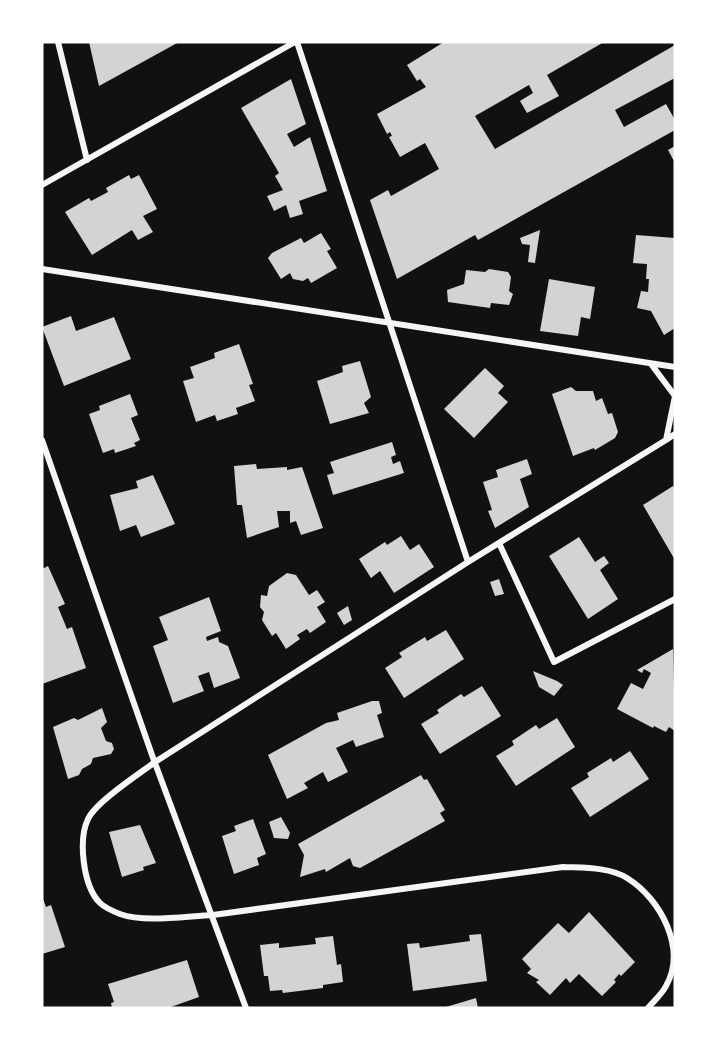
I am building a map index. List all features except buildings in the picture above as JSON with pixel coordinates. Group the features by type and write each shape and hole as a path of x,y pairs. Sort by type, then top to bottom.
{"street":[{"path":"58,42 87,160"},
{"path":"42,185 296,42 468,562"},
{"path":"42,269 675,367"},
{"path":"651,364 675,396 666,440"},
{"path":"648,1008 666,986 674,957 670,932 655,905 626,878 597,868 563,867 213,915 156,918 122,915 100,903 86,876 82,846 88,818 110,796 155,762 468,562 675,434"},
{"path":"42,440 155,762 246,1008"},
{"path":"499,543 554,662 675,599"}]}
